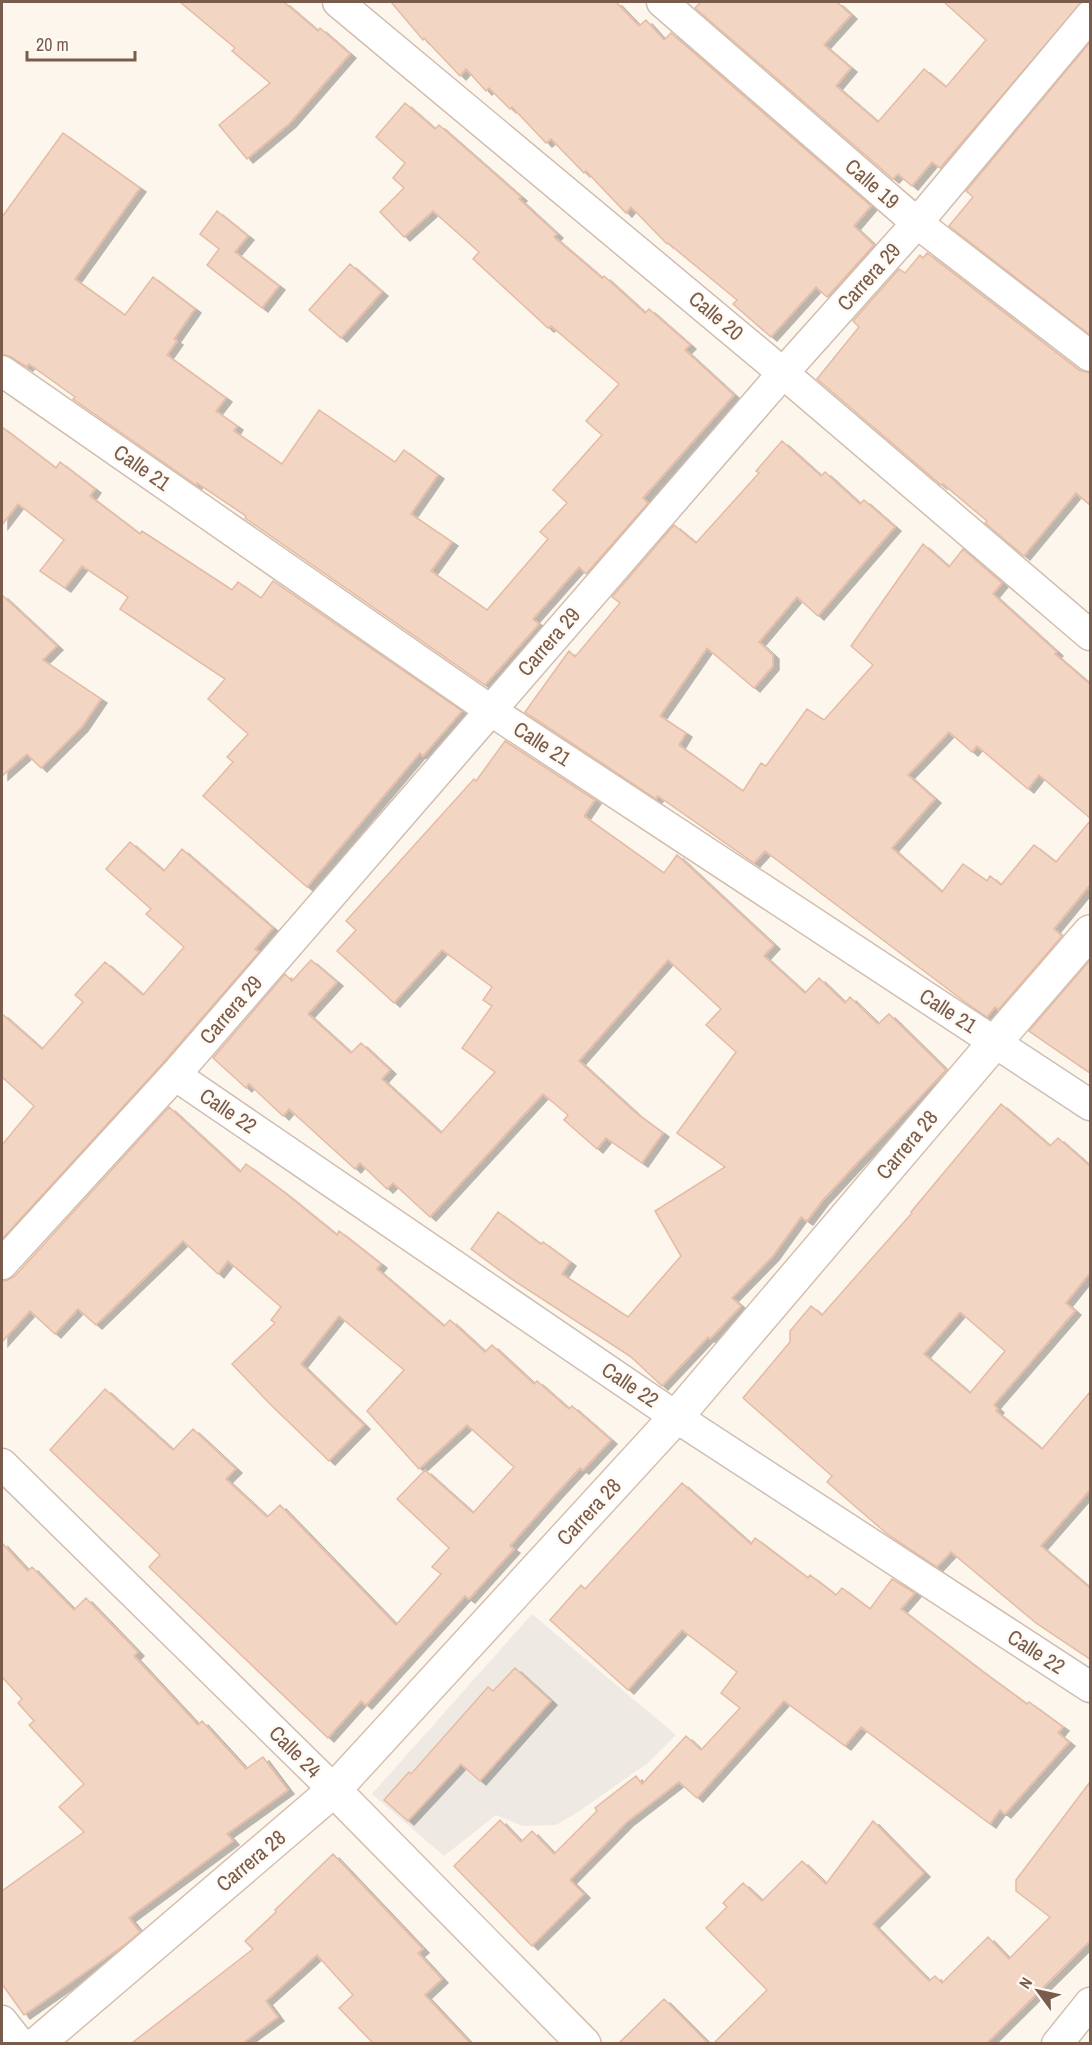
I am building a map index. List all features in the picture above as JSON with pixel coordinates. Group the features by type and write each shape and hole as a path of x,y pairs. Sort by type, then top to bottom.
{"street":[{"name":"Calle 20","path":"338,2 783,373 1090,635"},
{"name":"Calle 19","path":"662,2 917,223 1090,356"},
{"name":"Carrera 29","path":"2,1264 175,1075 783,373 917,223 1090,16"},
{"name":"Calle 21","path":"2,371 490,710 1090,1106"},
{"name":"Carrera 28","path":"37,2043 334,1790 676,1417 1090,932"},
{"name":"Calle 22","path":"175,1075 676,1417 1090,1687"},
{"name":"Calle 24","path":"2,1464 334,1790 584,2043"},
{"path":"1058,2043 1090,2003"},
{"path":"2,2020 20,2043"},
{"path":"1079,2043 1090,2030"}],"shaded area":[{"path":"532,1614 676,1735 648,1763 556,1825 523,1826 496,1815 444,1856 372,1794"}],"building":[{"path":"180,2 284,2 318,31 320,28 350,54 290,123 247,159 219,125 270,83 232,51 235,48"},
{"path":"391,2 616,2 639,26 646,20 664,40 671,33 871,206 854,226 874,245 827,297 816,287 771,337 733,304 737,300 667,244 631,207 626,213 586,171 584,173 551,139 546,143 512,107 510,109 489,88 486,91 466,69 460,76 424,38 423,40"},
{"path":"701,2 837,2 851,15 824,45 851,68 836,86 878,122 924,69 946,87 986,40 944,2 1082,2 940,168 932,162 912,186 898,174 893,179 695,8"},
{"path":"1090,42 1090,335 949,226 973,197 966,191"},
{"path":"405,103 435,129 439,125 521,197 519,199 557,234 554,237 602,278 604,276 645,313 649,309 690,345 685,350 734,395 643,498 648,503 586,574 579,567 533,619 539,624 485,685 245,518 246,516 197,483 196,485 73,399 75,397 29,364 27,367 2,354 2,217 63,133 140,188 75,279 125,315 153,277 195,309 174,339 177,341 167,355 226,398 216,411 237,426 234,431 282,464 319,410 395,462 404,450 438,475 411,514 452,542 431,571 487,610 548,539 540,532 567,503 553,490 602,435 586,421 619,384 551,326 548,328 473,259 479,252 433,211 404,237 380,212 404,188 393,178 405,163 376,137"},
{"path":"217,211 248,236 235,252 279,286 262,308 207,265 219,249 200,234"},
{"path":"927,253 1079,370 1090,373 1090,505 1076,493 1024,556 985,523 987,521 943,484 941,485 817,379 859,327 853,321 899,269 905,273 920,255 923,258"},
{"path":"350,264 382,292 341,338 309,310"},
{"path":"2,427 56,468 60,462 95,489 90,496 140,534 142,531 232,590 238,582 261,598 273,581 462,711 423,756 420,753 307,887 203,796 233,762 227,757 248,734 208,699 225,679 120,609 128,597 82,566 65,588 40,571 64,540 18,504 2,525"},
{"path":"782,441 821,476 825,472 860,504 864,500 895,527 818,616 797,597 759,642 773,655 773,666 754,688 707,648 660,716 686,733 679,745 743,791 761,763 766,766 807,709 824,720 873,665 851,646 923,544 949,567 963,549 1002,583 993,594 1057,652 1055,654 1090,684 1090,818 1039,775 1028,789 977,746 972,752 949,732 908,775 935,799 892,848 942,892 963,864 987,881 990,876 1001,885 1034,845 1056,862 1090,821 1090,885 1054,929 1062,936 998,1010 995,1007 987,1017 765,851 754,863 658,796 656,799 525,712 569,651 575,657 620,603 612,597 674,525 696,543 759,473 756,471"},
{"path":"2,595 57,646 43,660 101,699 82,727 41,768 27,754 2,776"},
{"path":"505,741 595,800 584,816 664,873 677,855 774,945 764,956 805,993 819,978 845,1003 850,997 878,1024 889,1014 946,1070 822,1201 807,1221 801,1217 773,1256 732,1298 741,1306 662,1386 630,1356 510,1278 471,1249 498,1212 570,1262 562,1274 628,1317 681,1256 655,1211 725,1167 677,1133 736,1052 706,1025 721,1009 668,960 579,1061 636,1113 663,1133 642,1163 606,1138 597,1149 564,1120 568,1115 543,1094 430,1217 393,1183 387,1189 360,1163 355,1169 289,1109 283,1116 249,1084 246,1088 213,1058 285,974 292,981 311,960 337,982 308,1014 351,1053 361,1043 390,1070 382,1079 441,1133 495,1072 462,1048 492,1006 483,1000 492,987 442,950 394,1003 337,951 356,930 346,921 474,779 476,781"},
{"path":"130,842 164,871 182,849 273,928 255,949 259,952 162,1064 2,1239 2,1145 34,1106 2,1077 2,1014 42,1049 83,1002 75,995 105,962 143,995 184,947 146,914 151,909 106,869"},
{"path":"1090,960 1090,1073 1029,1031"},
{"path":"1001,1104 1050,1146 1058,1138 1090,1166 1090,1273 1066,1303 1075,1311 994,1405 998,1409 996,1411 1042,1449 1090,1392 1090,1490 1041,1546 1090,1588 1090,1659 1036,1623 951,1552 937,1567 886,1533 827,1482 832,1476 743,1398 790,1342 790,1331 811,1306 822,1315","holes":["960,1312 1005,1351 970,1393 924,1354"]},
{"path":"169,1107 240,1172 246,1164 337,1235 339,1231 381,1264 377,1269 444,1326 450,1320 485,1352 492,1345 534,1384 537,1381 569,1409 572,1406 611,1440 555,1495 510,1546 514,1549 469,1599 465,1596 366,1705 361,1701 328,1738 149,1567 160,1555 50,1450 105,1389 173,1450 193,1429 236,1469 226,1479 267,1517 280,1505 396,1625 441,1574 432,1567 449,1548 397,1499 425,1470 473,1513 514,1467 467,1425 419,1469 367,1411 404,1370 339,1316 301,1364 364,1425 329,1461 232,1364 275,1323 271,1320 281,1307 228,1261 218,1274 183,1241 96,1325 78,1309 55,1334 30,1311 2,1342 2,1281 15,1276"},
{"path":"682,1483 751,1544 755,1538 808,1578 810,1575 836,1595 842,1588 870,1609 892,1579 915,1593 901,1609 1027,1704 1029,1702 1063,1727 1058,1733 1069,1742 1005,1814 1000,1810 990,1824 861,1727 845,1746 784,1701 697,1798 679,1782 627,1822 570,1880 584,1894 532,1946 454,1866 500,1820 521,1842 532,1831 554,1854 597,1811 595,1808 636,1776 642,1784 686,1736 701,1750 740,1708 721,1693 737,1672 682,1630 628,1690 550,1620 581,1585 585,1589"},
{"path":"2,1543 28,1571 32,1567 74,1610 86,1598 138,1652 134,1656 198,1725 202,1721 246,1769 263,1757 288,1790 227,1834 233,1841 129,1918 140,1932 24,2015 2,1984 2,1891 84,1832 59,1807 84,1784 29,1725 34,1721 18,1703 22,1699 2,1677"},
{"path":"515,1668 551,1701 480,1781 461,1764 408,1821 384,1800 409,1772 411,1774 488,1687 493,1691"},
{"path":"1090,1782 1090,1941 987,2043 714,2043 767,1990 706,1928 727,1907 723,1903 743,1883 762,1901 802,1861 826,1884 873,1821 924,1873 873,1924 929,1981 935,1976 942,1983 988,1937 1009,1959 1050,1917 1016,1891 1016,1880"},
{"path":"333,1854 423,1949 418,1953 442,1979 425,1995 470,2043 373,2043 339,2008 353,1995 317,1955 266,2001 278,2017 243,2043 132,2043 253,1949 245,1941"},
{"path":"664,1999 708,2043 619,2043"}]}
